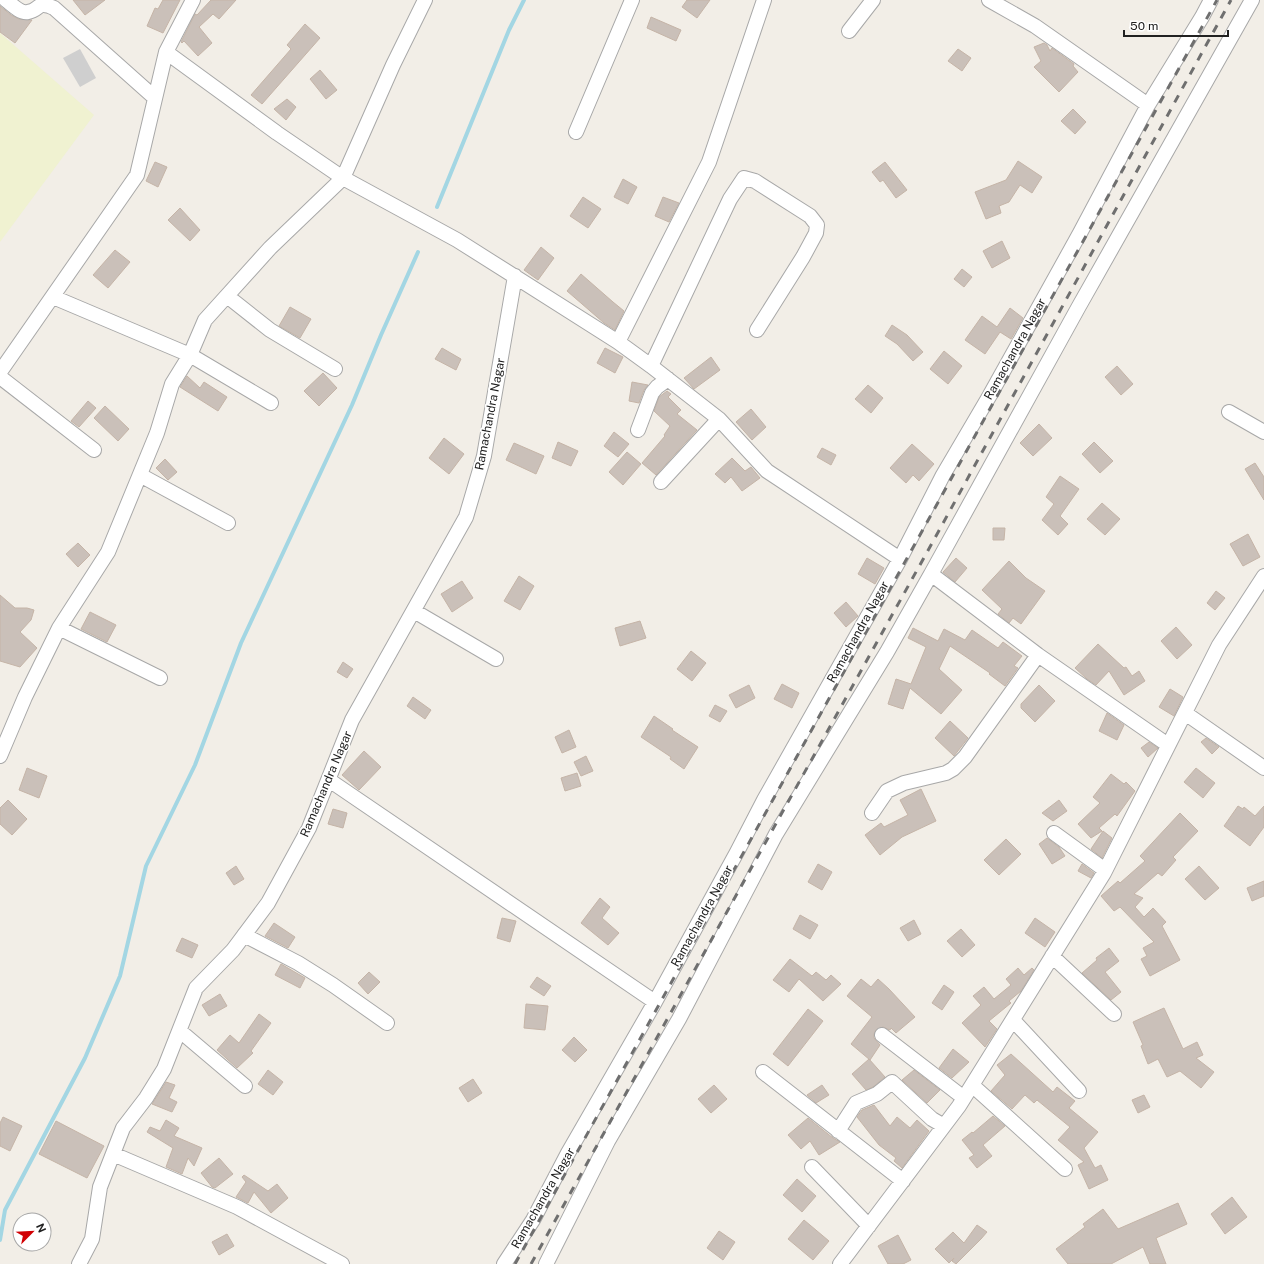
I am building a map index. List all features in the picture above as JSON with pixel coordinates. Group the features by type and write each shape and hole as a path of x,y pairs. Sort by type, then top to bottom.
{"street":[{"path":"6,0 23,12 28,12 40,5 47,5 54,8 155,98"},
{"path":"0,372 136,175 166,52 193,0"},
{"path":"0,756 25,698 59,628 108,552 157,433 172,384 190,355 205,320 270,248 343,178 393,65 425,0"},
{"path":"576,132 632,0"},
{"path":"618,342 709,162 764,0"},
{"path":"849,32 873,0"},
{"path":"989,0 1035,26 1148,105"},
{"name":"Ramachandra Nagar","path":"504,1264 533,1220 565,1159 655,1002 768,793 900,559 943,475 990,395 1080,233 1148,105 1211,0"},
{"path":"546,1264 608,1141 679,1019 776,834 887,652 1078,308 1252,0"},
{"path":"166,52 277,133 343,178 457,240 618,342 718,419 767,471 900,559"},
{"path":"651,366 730,199 744,178 756,181 810,216 817,225 816,233 803,257 757,330"},
{"name":"Ramachandra Nagar","path":"79,1264 92,1239 100,1187 123,1128 146,1098 164,1069 180,1032 196,988 233,950 268,903 309,828 352,720 466,517 484,456 515,276"},
{"path":"226,296 270,330 336,368"},
{"path":"52,297 190,355 271,402"},
{"path":"0,377 94,450"},
{"path":"638,430 652,393 657,387 668,379"},
{"path":"1229,412 1264,432"},
{"path":"661,482 718,419"},
{"path":"140,475 228,523"},
{"path":"931,574 1038,655 1168,745"},
{"path":"840,1264 964,1098 1106,870 1219,645 1264,576"},
{"path":"414,611 496,659"},
{"path":"59,628 160,678"},
{"path":"872,813 887,791 904,783 946,773 953,769 965,757 1038,655"},
{"path":"1185,713 1264,768"},
{"path":"329,780 655,1002"},
{"path":"1054,834 1106,870"},
{"path":"244,935 298,963 333,985 387,1023"},
{"path":"1052,956 1114,1014"},
{"path":"1013,1020 1079,1091"},
{"path":"180,1032 245,1086"},
{"path":"882,1035 964,1098"},
{"path":"763,1072 903,1181"},
{"path":"838,1131 856,1103 877,1094 892,1082 932,1119 944,1126"},
{"path":"972,1085 1066,1169"},
{"path":"113,1154 237,1207 342,1264"},
{"path":"812,1167 869,1226"}],"shaded area":[{"path":"80,49 96,78 80,87 63,58"}],"green space":[{"path":"0,33 94,115 0,242"}],"building":[{"path":"73,0 105,0 85,15"},
{"path":"163,0 180,0 163,33 147,26 155,8 158,9"},
{"path":"211,0 236,0 219,19 213,14 199,27 212,43 198,56 184,41 182,43 181,42 195,14 197,15"},
{"path":"687,0 710,0 697,18 682,7"},
{"path":"0,6 11,15 19,19 32,20 15,43 0,32"},
{"path":"651,17 681,30 676,41 647,28"},
{"path":"305,24 320,38 262,104 251,95 291,49 287,45"},
{"path":"1044,43 1050,51 1052,48 1074,64 1073,66 1078,72 1059,92 1034,67 1041,61 1034,47"},
{"path":"958,49 971,58 962,71 948,61"},
{"path":"320,70 337,90 326,99 310,79"},
{"path":"287,99 296,107 286,120 274,109"},
{"path":"1073,109 1086,122 1075,134 1061,121"},
{"path":"1018,161 1042,177 1032,193 1020,185 1009,202 999,206 1001,213 986,219 975,192 1006,180"},
{"path":"155,162 167,167 158,187 146,181"},
{"path":"885,162 907,190 896,198 883,180 880,182 872,172"},
{"path":"623,179 637,187 628,204 614,197"},
{"path":"583,197 601,209 588,228 570,216"},
{"path":"663,197 679,203 669,222 655,216"},
{"path":"180,208 200,230 190,241 168,220"},
{"path":"1002,241 1010,258 992,268 983,251"},
{"path":"541,247 554,258 538,280 524,270"},
{"path":"115,250 130,262 108,288 93,275"},
{"path":"962,269 972,277 964,287 954,279"},
{"path":"581,274 624,311 615,330 604,323 567,291"},
{"path":"290,307 311,319 300,338 279,326"},
{"path":"1010,308 1023,318 1011,339 1000,332 985,354 965,340 982,316 997,327"},
{"path":"892,325 907,335 923,352 913,361 897,344 885,336"},
{"path":"442,348 461,359 456,370 435,359"},
{"path":"605,348 623,357 615,373 597,363"},
{"path":"944,351 962,366 948,384 930,369"},
{"path":"711,357 720,370 694,389 684,378"},
{"path":"1117,366 1133,384 1121,395 1105,377"},
{"path":"323,373 337,388 319,406 304,391"},
{"path":"187,376 200,388 204,382 227,397 218,411 180,387"},
{"path":"632,382 648,385 644,390 639,403 629,401"},
{"path":"868,385 883,398 871,413 855,399"},
{"path":"667,391 671,394 668,397 681,410 677,414 697,430 656,475 642,463 665,436 664,435 670,426 654,411 659,397"},
{"path":"88,401 96,408 79,427 71,421"},
{"path":"105,406 129,429 118,441 94,418"},
{"path":"751,409 766,427 752,440 736,422"},
{"path":"1039,424 1052,438 1033,456 1020,443"},
{"path":"614,432 629,444 618,457 604,446"},
{"path":"444,438 464,454 449,474 429,458"},
{"path":"558,442 578,451 571,466 552,458"},
{"path":"1094,442 1113,461 1100,473 1082,454"},
{"path":"514,443 544,456 536,474 506,460"},
{"path":"912,444 934,464 919,481 913,475 906,483 890,468"},
{"path":"822,448 836,455 831,465 817,457"},
{"path":"627,452 641,464 623,485 609,472"},
{"path":"732,458 745,471 751,467 760,478 742,491 731,477 725,483 715,474"},
{"path":"165,459 177,472 168,480 156,468"},
{"path":"1255,463 1264,477 1264,500 1245,469"},
{"path":"1060,476 1079,489 1060,516 1068,524 1058,535 1042,520 1054,504 1046,497"},
{"path":"1102,503 1120,519 1105,535 1087,519"},
{"path":"993,528 1005,528 1004,540 993,540"},
{"path":"1248,534 1260,557 1243,566 1230,544"},
{"path":"78,543 90,555 78,567 66,554"},
{"path":"867,558 884,568 875,584 858,574"},
{"path":"956,558 967,568 955,582 943,572"},
{"path":"1009,561 1026,578 1045,591 1021,624 1013,618 1009,623 998,614 1002,609 982,590"},
{"path":"519,576 534,586 520,610 504,601"},
{"path":"462,581 473,598 452,612 441,594"},
{"path":"1216,591 1225,598 1215,610 1207,603"},
{"path":"0,595 15,608 27,608 34,610 31,620 20,632 37,648 20,667 0,661"},
{"path":"846,602 858,616 846,627 834,613"},
{"path":"90,612 116,625 107,642 81,629"},
{"path":"640,621 646,638 620,646 615,628"},
{"path":"1176,627 1192,645 1177,659 1161,641"},
{"path":"913,628 938,641 944,629 965,640 972,630 998,648 1003,642 1022,656 1014,666 1018,668 1005,686 989,674 990,673 950,646 939,669 962,690 941,714 910,688 903,709 888,704 896,679 911,684 926,647 908,638"},
{"path":"1098,644 1124,668 1126,667 1132,676 1139,671 1145,681 1124,695 1109,671 1096,685 1087,679 1075,668"},
{"path":"691,651 706,663 692,681 677,669"},
{"path":"343,662 353,669 347,678 337,672"},
{"path":"782,684 799,693 792,708 774,699"},
{"path":"749,685 755,698 736,708 729,695"},
{"path":"1039,685 1055,701 1035,722 1021,708 1021,704"},
{"path":"1170,689 1183,697 1174,716 1159,707"},
{"path":"413,697 431,710 425,719 407,706"},
{"path":"715,705 727,711 720,722 709,716"},
{"path":"1107,713 1124,725 1117,740 1099,731"},
{"path":"654,716 698,747 684,769 670,759 671,757 641,737"},
{"path":"950,721 968,738 954,756 935,738"},
{"path":"569,730 576,747 562,753 555,737"},
{"path":"1206,738 1219,747 1212,754 1201,742"},
{"path":"1149,742 1158,748 1148,757 1141,748"},
{"path":"364,751 381,767 359,790 342,775"},
{"path":"586,756 593,771 581,776 574,762"},
{"path":"27,768 47,776 39,798 19,790"},
{"path":"1196,768 1215,783 1203,798 1184,782"},
{"path":"577,773 581,786 565,791 561,778"},
{"path":"1111,774 1124,784 1126,782 1135,791 1117,816 1115,814 1099,828 1102,831 1091,838 1078,824 1100,803 1093,797"},
{"path":"921,789 936,821 902,837 880,855 865,835 881,823 884,827 908,815 900,800"},
{"path":"8,800 27,819 12,835 0,824 0,808"},
{"path":"1059,800 1067,811 1053,821 1042,813"},
{"path":"1238,806 1243,809 1244,807 1255,816 1264,806 1264,827 1250,846 1224,826"},
{"path":"333,809 347,813 343,828 328,824"},
{"path":"1180,813 1198,831 1173,857 1176,860 1162,876 1158,873 1134,894 1143,898 1135,907 1144,917 1153,908 1166,922 1162,926 1180,960 1150,976 1141,959 1147,956 1143,948 1154,942 1120,907 1114,911 1101,896 1118,881 1120,883 1145,861 1140,856"},
{"path":"1103,831 1112,838 1102,858 1091,849"},
{"path":"1047,838 1059,847 1065,856 1052,864 1039,844"},
{"path":"1006,839 1021,854 999,875 984,860"},
{"path":"818,864 832,872 822,890 808,882"},
{"path":"1082,864 1094,873 1091,878 1078,871"},
{"path":"236,866 244,879 234,885 226,873"},
{"path":"1199,866 1219,888 1205,900 1185,879"},
{"path":"1264,881 1264,896 1252,901 1247,888"},
{"path":"600,898 610,907 602,918 619,933 608,945 581,923"},
{"path":"800,915 818,925 810,939 793,929"},
{"path":"502,918 516,921 510,942 497,938"},
{"path":"1035,918 1055,932 1045,947 1025,933"},
{"path":"914,920 921,934 908,941 900,928"},
{"path":"274,923 295,937 288,948 265,936"},
{"path":"961,929 975,945 962,957 947,941"},
{"path":"182,938 198,945 192,958 176,951"},
{"path":"1109,948 1119,961 1105,972 1121,992 1111,1000 1082,973 1097,960 1096,958"},
{"path":"790,959 812,976 816,972 826,980 831,975 841,984 823,1001 799,979 789,992 773,980"},
{"path":"281,964 305,978 300,988 275,975"},
{"path":"1018,968 1024,975 1032,968 1034,970 1021,991 1009,1001 1011,1003 989,1021 997,1029 985,1047 962,1023 981,1005 973,996 984,987 994,999 1011,985 1006,979"},
{"path":"369,972 380,982 368,994 358,983"},
{"path":"537,977 551,986 544,996 530,987"},
{"path":"861,979 871,987 878,979 915,1017 896,1033 891,1028 890,1030 883,1027 876,1030 874,1038 880,1045 870,1060 851,1044 872,1017 847,996"},
{"path":"944,985 954,992 942,1010 932,1003"},
{"path":"220,994 227,1006 209,1016 202,1005"},
{"path":"526,1004 548,1006 545,1030 524,1028"},
{"path":"1164,1008 1183,1049 1197,1042 1203,1055 1196,1058 1214,1072 1201,1088 1180,1071 1167,1077 1158,1059 1148,1064 1141,1046 1143,1045 1133,1022"},
{"path":"808,1009 823,1021 788,1066 773,1054"},
{"path":"259,1014 271,1023 251,1051 253,1053 237,1068 217,1050 230,1035 239,1043"},
{"path":"574,1037 587,1050 575,1062 562,1050"},
{"path":"953,1049 969,1062 952,1078 939,1068"},
{"path":"1011,1054 1053,1092 1057,1087 1075,1101 1069,1108 1098,1132 1084,1148 1095,1168 1101,1165 1108,1180 1089,1189 1078,1165 1084,1162 1058,1140 1070,1127 1037,1100 1034,1103 1025,1095 1012,1109 991,1091 1005,1075 997,1065"},
{"path":"869,1059 885,1077 873,1087 866,1090 852,1074"},
{"path":"268,1070 283,1082 273,1095 258,1084"},
{"path":"914,1070 940,1090 927,1103 902,1080"},
{"path":"473,1079 482,1093 468,1102 459,1088"},
{"path":"166,1082 175,1085 169,1098 177,1102 172,1112 152,1104"},
{"path":"714,1085 727,1099 711,1113 698,1099"},
{"path":"822,1085 829,1095 816,1103 807,1095"},
{"path":"1144,1095 1150,1107 1138,1113 1132,1100"},
{"path":"874,1105 890,1126 897,1117 910,1128 917,1120 929,1131 902,1168 894,1161 896,1158 879,1145 857,1117 862,1110"},
{"path":"993,1116 1005,1126 983,1145 992,1156 977,1168 969,1158 974,1155 962,1140"},
{"path":"3,1117 22,1126 10,1151 0,1146 0,1123"},
{"path":"808,1118 840,1142 819,1155 810,1141 801,1149 788,1135"},
{"path":"166,1120 179,1128 174,1136 202,1148 194,1166 188,1158 182,1174 166,1167 173,1148 147,1132 150,1127 160,1131"},
{"path":"56,1121 104,1146 87,1178 39,1154"},
{"path":"219,1158 233,1174 215,1188 212,1187 201,1173"},
{"path":"244,1175 268,1191 277,1184 288,1198 271,1213 254,1192 248,1203 236,1197 246,1182 242,1177"},
{"path":"797,1179 816,1196 802,1212 783,1195"},
{"path":"1232,1197 1247,1217 1225,1234 1211,1214"},
{"path":"1178,1203 1187,1224 1156,1238 1166,1264 1150,1264 1143,1247 1111,1264 1068,1264 1056,1249 1085,1227 1083,1224 1103,1209 1118,1229"},
{"path":"804,1220 829,1241 813,1260 788,1239"},
{"path":"977,1225 987,1232 956,1264 952,1261 954,1258 949,1263 935,1249 953,1232 964,1243"},
{"path":"719,1231 735,1242 723,1260 707,1248"},
{"path":"227,1234 234,1246 219,1255 212,1242"},
{"path":"898,1235 911,1260 903,1264 888,1264 878,1246"}],"waterway":[{"path":"437,207 509,30 524,0"},
{"path":"0,1240 5,1210 85,1058 120,976 146,866 195,765 241,643 352,405 418,252"}],"railway":[{"path":"515,1264 1217,0"},
{"path":"531,1264 931,545 1231,0"}]}
